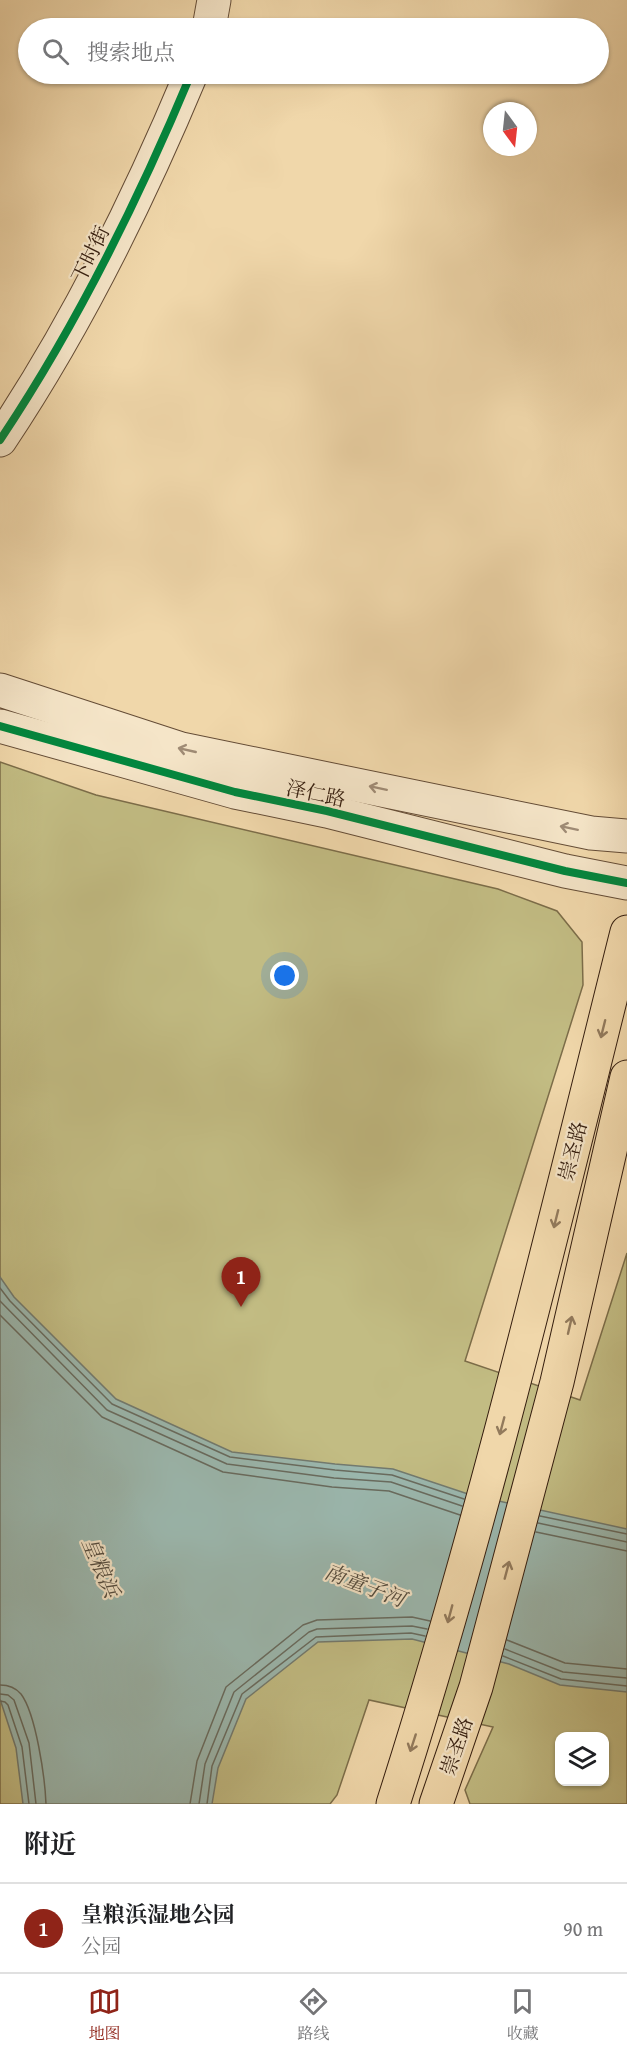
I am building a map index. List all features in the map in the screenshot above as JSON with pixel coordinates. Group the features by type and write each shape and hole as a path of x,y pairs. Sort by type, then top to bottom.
{"main road":[{"name":"崇圣路","path":"393,1804 430,1687 518,1370 627,932"},
{"name":"崇圣路","path":"436,1804 476,1687 557,1382 627,1077"}],"street":[{"path":"210,18 214,0"},
{"name":"下时街","path":"0,440 88,295 154,163 187,84"},
{"name":"泽仁路","path":"0,690 181,749 591,833 627,836"},
{"name":"泽仁路","path":"0,726 236,792 327,811 565,871 627,883"}],"shaded area":[{"path":"0,762 96,795 498,889 557,911 582,942 583,985 465,1361 580,1400 627,1253 627,1804 470,1804 465,1790 493,1727 369,1700 337,1795 330,1804 0,1804"}],"water":[{"path":"0,1277 14,1297 116,1399 232,1452 393,1469 471,1495 627,1529 627,1692 560,1685 509,1664 412,1639 318,1642 246,1699 218,1768 212,1804 23,1804 16,1748 0,1699"}],"cycle path":[{"path":"0,440 55,352 104,262 150,169 187,84"},
{"path":"0,726 235,792 327,811 565,871 627,883"}],"place":[{"name":"皇粮浜湿地公园","path":"241,1307"}],"water label":[{"name":"皇粮浜","path":"101,1567"},
{"name":"南童子河","path":"365,1585"}]}
